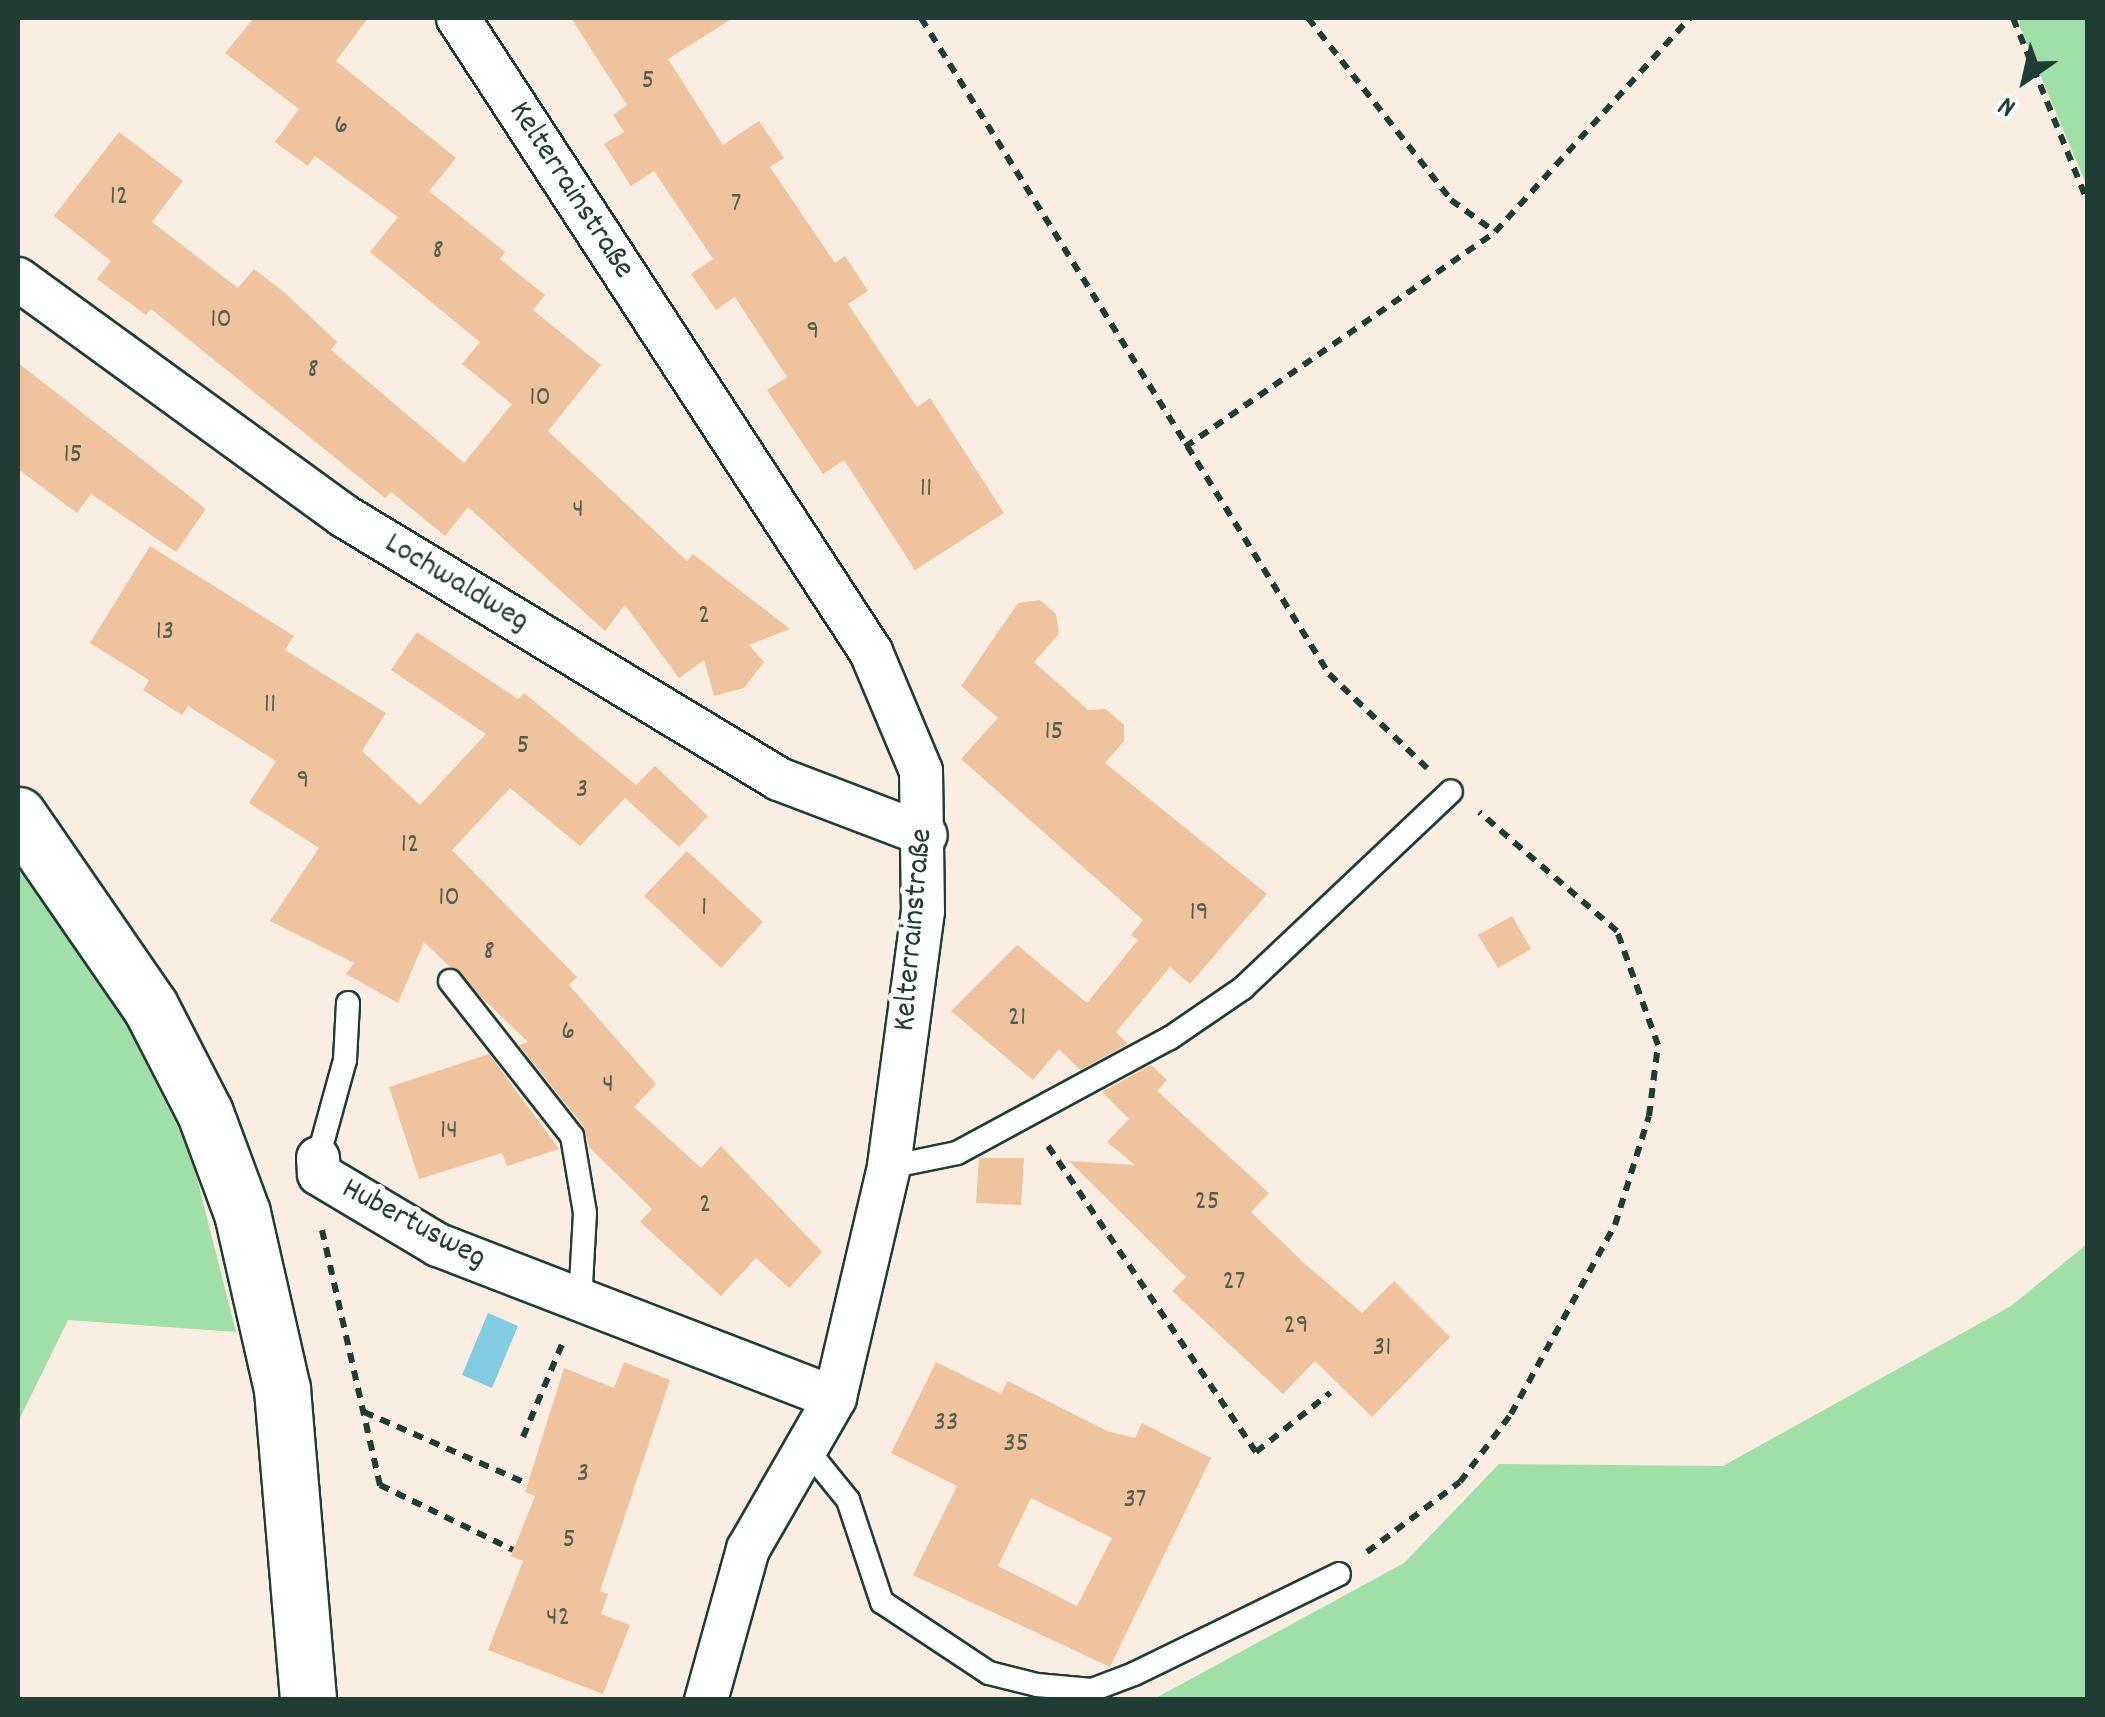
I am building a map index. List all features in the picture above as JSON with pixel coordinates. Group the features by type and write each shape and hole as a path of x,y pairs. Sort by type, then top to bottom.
{"main road":[{"path":"18,816 158,1019 242,1214 282,1388 308,1700"}],"street":[{"name":"Kelterrainstraße","path":"458,18 871,652 921,771 926,835 890,1168 835,1398 809,1452 748,1548 706,1700"},
{"name":"Lochwaldweg","path":"18,279 344,516 779,779 926,835"},
{"name":"Hubertusweg","path":"318,1166 438,1246 835,1398"}],"lane":[{"path":"890,1168 957,1154 1243,988 1450,791"},
{"path":"450,980 572,1136 585,1213 580,1302"},
{"path":"318,1166 345,1060 348,1004"},
{"path":"809,1452 848,1500 882,1602 989,1673 1037,1685 1092,1690 1134,1674 1339,1574"}],"path":[{"path":"922,18 1185,448 1329,674 1450,791 1548,864 1616,931 1658,1045 1649,1116 1615,1224 1512,1414 1460,1482 1339,1574"},
{"path":"1308,18 1451,200 1495,232"},
{"path":"1185,448 1495,232 1690,18"},
{"path":"2013,18 2088,203"},
{"path":"1028,1116 1256,1452 1330,1394"},
{"path":"318,1166 321,1226 380,1485 513,1550"},
{"path":"523,1438 580,1302"},
{"path":"362,1412 528,1484"}],"green space":[{"path":"2019,18 2087,18 2087,186 2020,27"},
{"path":"18,868 91,955 190,1151 236,1332 68,1320 18,1422"},
{"path":"2087,1244 2087,1699 1154,1699 1404,1563 1499,1464 1723,1466 2011,1306"}],"water":[{"path":"488,1313 518,1326 492,1388 462,1375"}],"building":[{"path":"254,18 368,18 336,61 456,158 429,191 505,252 500,259 545,295 533,310 601,365 548,431 687,561 693,554 790,629 749,645 764,662 744,688 714,696 704,660 679,678 625,605 605,631 468,507 445,536 391,492 385,498 151,309 146,315 97,279 111,261 54,216 119,132 183,181 152,222 238,288 254,269 337,342 331,350 464,463 512,404 462,364 480,342 370,252 398,217 315,156 308,166 275,142 299,109 225,53"},
{"path":"571,18 733,18 668,59 723,145 759,121 784,158 770,167 835,263 845,256 868,291 848,304 917,407 930,398 1004,513 915,570 844,460 823,474 767,390 787,377 735,297 716,310 691,274 713,259 654,171 631,186 604,144 624,132 613,115 627,105"},
{"path":"18,363 206,509 176,552 91,494 77,513 18,469"},
{"path":"150,546 294,636 285,650 386,713 362,751 420,805 486,734 391,670 417,632 518,699 524,693 636,785 655,766 708,816 679,847 625,798 580,846 510,788 452,850 577,977 569,985 656,1084 634,1107 701,1168 721,1146 822,1252 789,1288 756,1258 721,1296 640,1222 652,1209 589,1147 584,1127 519,1045 528,1042 424,942 398,1003 346,974 354,963 270,921 319,848 249,803 276,761 188,706 182,715 143,690 149,680 90,643"},
{"path":"1040,600 1056,614 1059,634 1034,662 1088,710 1106,709 1124,725 1124,741 1105,763 1267,894 1190,984 1170,967 1116,1032 1128,1044 1080,1070 1059,1049 1033,1080 951,1011 1017,945 1087,1003 1138,940 1131,935 1143,920 961,759 998,718 961,686 1018,603"},
{"path":"687,851 763,922 721,968 644,896"},
{"path":"1512,916 1531,949 1498,968 1478,935"},
{"path":"489,1054 559,1149 507,1166 502,1153 419,1179 389,1087"},
{"path":"1151,1065 1167,1080 1157,1091 1269,1193 1251,1212 1305,1264 1362,1313 1394,1281 1450,1337 1372,1417 1315,1361 1283,1394 1172,1291 1186,1277 1069,1161 1135,1165 1107,1142 1129,1119 1102,1092"},
{"path":"979,1158 1024,1158 1021,1205 976,1203"},
{"path":"624,1362 670,1380 600,1591 608,1594 601,1614 630,1625 603,1694 488,1650 523,1561 511,1556 535,1496 525,1492 564,1368 614,1388"},
{"path":"936,1362 1001,1394 1008,1381 1107,1431 1135,1438 1142,1423 1211,1458 1110,1667 913,1575 957,1486 891,1453","holes":["1031,1498 1112,1538 1077,1606 998,1566"]}]}
